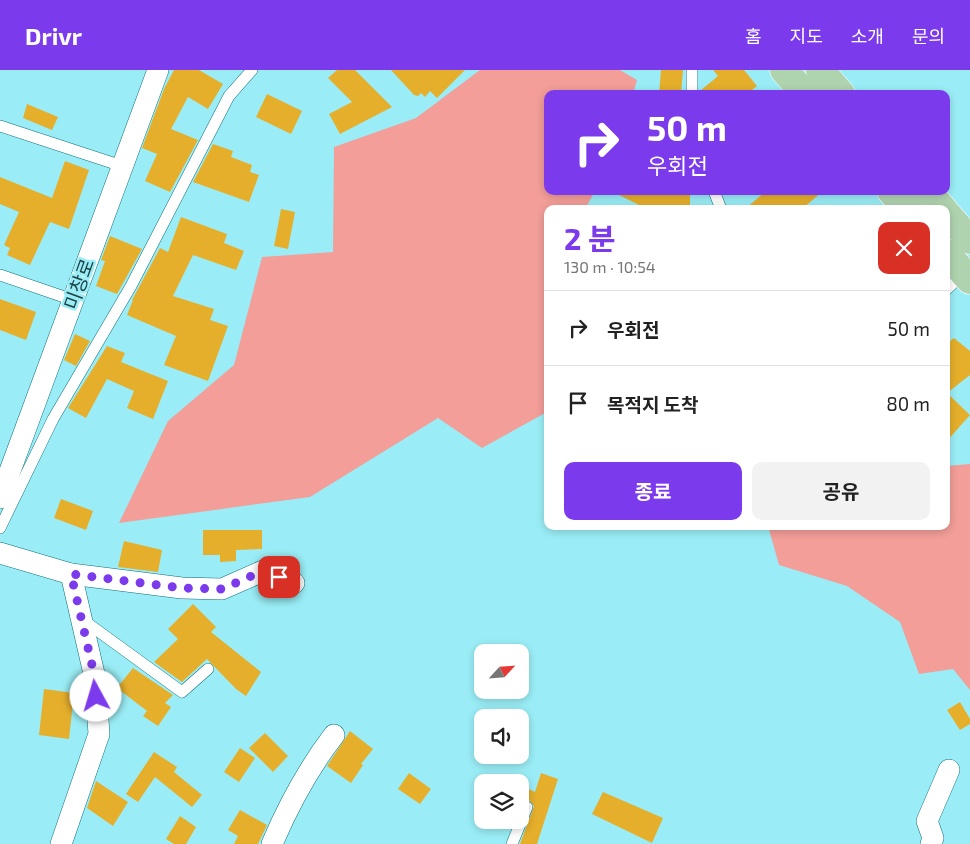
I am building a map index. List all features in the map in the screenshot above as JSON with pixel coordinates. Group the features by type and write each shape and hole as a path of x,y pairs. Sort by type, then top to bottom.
{"main road":[{"path":"784,70 802,90"},
{"path":"820,70 838,90"},
{"path":"895,195 903,205"},
{"path":"931,195 939,205"},
{"path":"950,218 970,240"},
{"path":"950,261 960,281"}],"street":[{"name":"미창로","path":"0,498 158,70"},
{"path":"0,553 71,574 182,588 222,589 265,570 294,583"},
{"path":"61,844 99,734 95,678 71,574"},
{"path":"272,844 288,807 312,763 334,735"},
{"path":"931,844 933,838 926,821 949,770"}],"lane":[{"path":"0,528 54,420 131,286 229,96 252,70"},
{"path":"692,70 692,90"},
{"path":"0,126 122,166"},
{"path":"0,275 73,300"},
{"path":"82,619 182,692 208,669"},
{"path":"512,844 518,829"}],"shaded area":[{"path":"480,70 620,70 637,80 634,90 544,90 544,195 593,195 587,205 544,205 544,414 482,448 438,418 310,497 119,523 168,421 234,365 262,257 333,252 334,147 416,118"},
{"path":"970,464 970,690 953,669 919,674 900,622 847,586 779,565 769,530 950,530 950,466"}],"building":[{"path":"174,70 199,70 223,84 208,109 188,97 171,129 198,140 170,192 145,181 157,154 142,148 164,89"},
{"path":"337,70 355,70 392,107 340,134 329,114 352,102 328,78"},
{"path":"391,70 465,70 437,98 430,91 425,97 421,93 418,96 414,95"},
{"path":"661,70 683,70 681,90 659,90"},
{"path":"713,70 744,70 757,86 752,90 701,90 718,76"},
{"path":"267,94 302,111 291,134 256,117"},
{"path":"27,104 58,117 52,130 23,118"},
{"path":"213,144 233,151 231,157 252,165 250,172 259,175 249,202 193,182"},
{"path":"65,161 89,170 69,229 50,222 30,265 7,255 10,248 4,245 19,212 0,204 0,177 52,198"},
{"path":"619,195 690,195 690,205 639,205"},
{"path":"761,195 818,195 807,205 750,205"},
{"path":"281,209 295,212 288,249 274,246"},
{"path":"181,217 227,234 224,243 244,251 236,270 193,255 173,296 214,309 210,320 228,326 208,381 164,365 176,336 127,315 132,300 160,248 168,252"},
{"path":"110,236 142,249 117,294 96,286 105,261 101,260"},
{"path":"0,299 36,312 26,340 0,330"},
{"path":"75,334 90,341 76,366 64,360"},
{"path":"954,338 970,351 970,375 950,391 950,341"},
{"path":"107,346 125,353 121,362 168,381 153,419 127,408 134,391 107,379 86,418 68,408"},
{"path":"950,396 970,415 950,438"},
{"path":"61,499 93,511 86,530 54,518"},
{"path":"203,530 262,530 262,549 236,550 236,561 220,562 220,555 203,555"},
{"path":"124,541 162,550 158,572 118,567"},
{"path":"193,604 216,627 211,632 261,672 246,696 236,689 207,659 182,682 154,662 178,639 168,629"},
{"path":"133,668 173,695 165,703 171,707 158,726 143,716 147,711 117,688"},
{"path":"44,689 74,693 69,739 39,735"},
{"path":"960,702 970,719 970,724 960,730 947,710"},
{"path":"350,731 373,749 361,764 363,765 351,783 327,766"},
{"path":"265,733 288,756 273,772 249,748"},
{"path":"240,748 255,758 239,782 224,772"},
{"path":"154,752 177,767 174,772 202,795 192,807 155,777 138,802 126,794"},
{"path":"409,773 431,789 420,804 398,789"},
{"path":"541,773 558,779 537,844 520,844 526,829 529,829 529,820 534,806 529,800 529,789 535,792"},
{"path":"96,781 128,802 113,826 87,808"},
{"path":"603,792 663,818 652,843 592,814"},
{"path":"240,810 267,825 258,844 234,844 238,836 228,830"},
{"path":"180,816 196,827 186,844 174,844 166,839"}],"route":[{"path":"96,696 95,678 71,574 182,588 222,589 265,570 279,577"}]}
